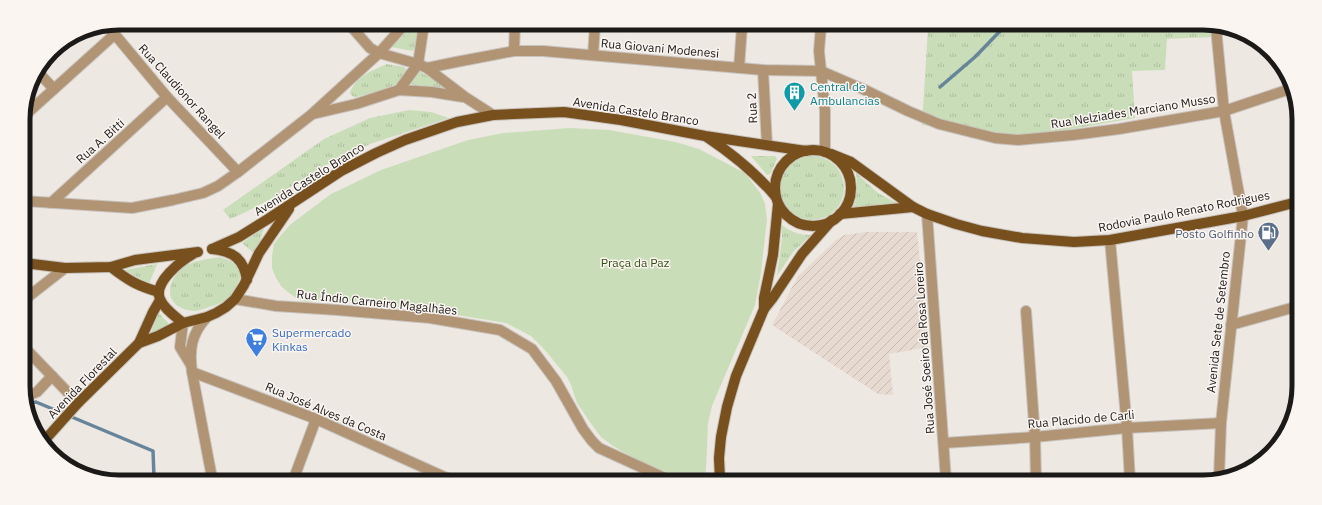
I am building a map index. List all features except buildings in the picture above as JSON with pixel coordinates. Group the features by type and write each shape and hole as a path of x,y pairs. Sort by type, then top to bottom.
{"main road":[{"name":"Avenida Castelo Branco","path":"212,249 238,237 341,171 376,153 405,140 457,122 492,115 564,112 621,120 705,136 806,150"},
{"name":"Avenida Castelo Branco","path":"705,136 742,162 765,184 777,201"},
{"path":"764,309 764,298 773,255 777,201 775,182 781,168 792,156 806,150 812,150 828,153 851,162 913,208"},
{"path":"720,475 719,458 721,437 727,407 736,376 764,309 802,254 836,217 848,201 851,186 850,178 843,165 828,153"},
{"path":"777,201 784,213 792,220 812,226 823,224 836,217 913,208"},
{"path":"111,267 127,279 159,296 164,306 183,323 207,317 216,313 235,299 241,292 259,253 294,202"},
{"name":"Rodovia Paulo Renato Rodrigues","path":"913,208 956,224 982,231 1022,238 1074,242 1110,240 1243,216 1292,203"},
{"path":"30,264 66,268 111,267 135,260 212,249 230,252 236,257 244,267 247,280"},
{"path":"159,296 164,280 176,265 198,252"},
{"name":"Avenida Florestal","path":"47,438 78,403 139,343 159,296"},
{"name":"Avenida Florestal","path":"139,343 158,336 183,323"}],"street":[{"name":"Rua Claudionor Rangel","path":"112,30 167,97 238,172"},
{"path":"354,30 370,48 379,53 423,66 492,115"},
{"path":"30,201 132,208 203,193 218,186 238,172 311,114 379,53 400,30"},
{"path":"399,90 423,66 424,30"},
{"path":"514,52 515,30"},
{"path":"593,54 595,30"},
{"path":"739,68 742,30"},
{"path":"821,30 819,51 828,153"},
{"name":"Avenida Sete de Setembro","path":"1216,31 1224,111 1243,216 1221,423 1219,473"},
{"path":"30,110 115,34"},
{"name":"Rua Giovani Modenesi","path":"423,66 514,52 543,50 763,70 821,71"},
{"name":"Rua 2","path":"763,70 767,145"},
{"name":"Rua Nelziades Marciano Musso","path":"821,71 939,124 995,138 1018,140 1119,129 1224,111 1287,90"},
{"path":"41,76 54,89"},
{"path":"344,86 346,98 356,104"},
{"path":"311,114 356,104 399,90 432,92 465,97"},
{"name":"Rua A. Bitti","path":"51,203 167,97"},
{"name":"Rua José Soeiro da Rosa Loreiro","path":"927,214 946,475"},
{"path":"1110,240 1127,428 1130,475"},
{"path":"30,295 66,268"},
{"name":"Rua Índio Carneiro Magalhães","path":"235,299 276,306 430,318 500,330 532,349 540,358 556,381 583,429 599,448 656,475"},
{"path":"1231,325 1292,308"},
{"path":"1026,311 1035,437 1036,475"},
{"path":"207,317 199,326 191,347 192,368 211,475"},
{"path":"183,323 180,348 192,368"},
{"path":"30,353 78,403"},
{"name":"Rua José Alves da Costa","path":"192,368 316,419 442,475"},
{"path":"30,395 37,392 52,376"},
{"path":"295,475 316,419"},
{"name":"Rua Placido de Carli","path":"944,442 1035,437 1127,428 1221,423"}],"shaded area":[{"path":"865,232 917,232 928,347 889,354 893,395 878,394 772,325 798,276 836,240 844,235"}],"green space":[{"path":"407,30 420,30 416,48 412,51 391,47"},
{"path":"928,30 1212,31 1213,37 1167,39 1165,70 1132,71 1135,118 1026,137 922,125"},
{"path":"387,64 404,67 407,70 399,81 386,89 356,97 352,96 350,93 352,87 360,78"},
{"path":"419,71 444,86 441,89 410,84"},
{"path":"409,110 431,112 449,118 370,144 322,167 276,196 230,219 223,210 324,139 370,118"},
{"name":"Praça da Paz","path":"570,128 609,130 676,142 699,149 745,173 761,194 765,204 767,219 761,273 755,305 712,406 708,423 706,470 704,475 674,475 639,461 613,446 601,437 577,403 567,377 544,349 531,336 506,323 445,313 334,299 307,302 298,299 289,293 281,286 276,278 272,268 274,244 291,224 331,194 381,170 468,140 503,133"},
{"path":"751,156 775,156 777,159 770,174 767,175"},
{"path":"806,156 818,156 835,165 842,176 844,188 842,200 835,211 818,220 806,220 794,215 785,206 780,194 780,182 785,170 794,161"},
{"path":"856,173 878,193 904,207 878,205 853,209 857,191"},
{"path":"782,225 796,233 811,235 794,251 777,276 782,239"},
{"path":"264,228 256,255 242,243"},
{"path":"219,257 233,263 241,275 230,296 216,305 197,311 184,309 177,306 170,294 170,287 177,273 192,263"},
{"path":"157,264 149,284 125,270"},
{"path":"158,312 170,325 151,333"}],"waterway":[{"path":"940,87 975,57 1001,30"},
{"path":"32,403 36,402 153,451 154,475"}],"place":[{"name":"Central de Ambulancias","path":"795,112"},
{"name":"Posto Golfinho","path":"1269,252"},
{"name":"Supermercado Kinkas","path":"257,358"}]}
